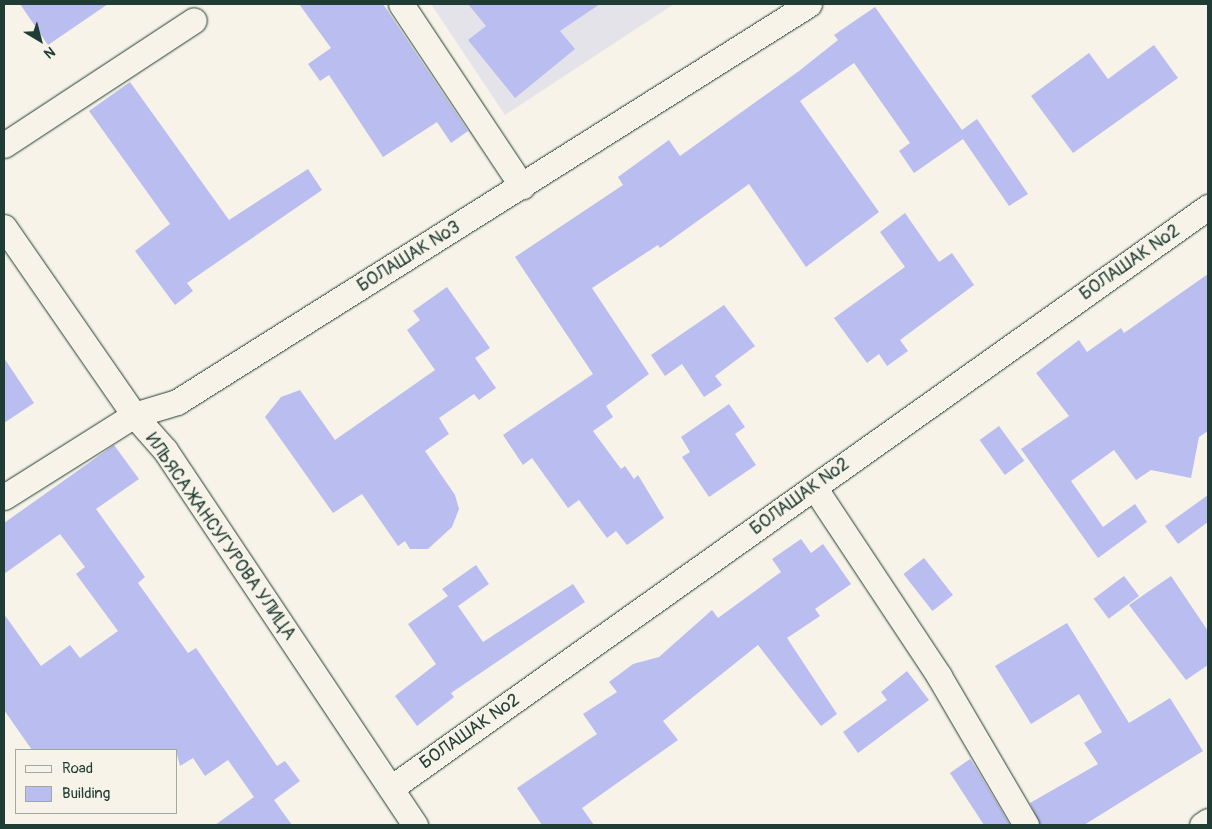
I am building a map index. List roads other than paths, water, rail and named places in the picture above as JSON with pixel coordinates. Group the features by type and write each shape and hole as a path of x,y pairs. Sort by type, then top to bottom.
{"street":[{"path":"401,4 522,186"},
{"name":"БОЛАШАК №3","path":"4,497 134,415 177,402 809,4"},
{"path":"4,144 194,20"},
{"name":"БОЛАШАК №2","path":"391,788 1208,207"},
{"name":"ИЛЬЯСА ЖАНСУГУРОВА УЛИЦА","path":"4,227 134,415 165,450 415,825"},
{"path":"814,487 939,676 1026,825"},
{"path":"1202,825 1208,821"}]}
